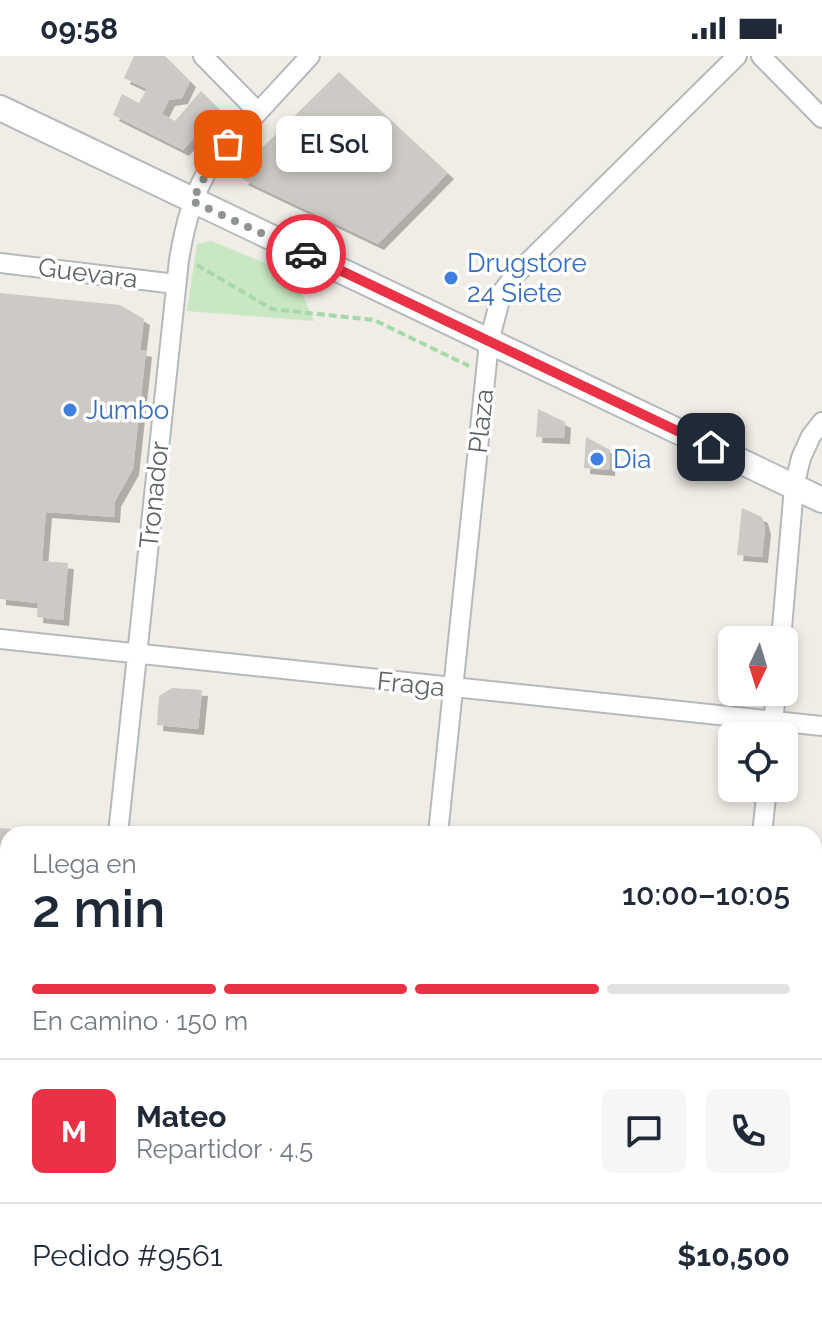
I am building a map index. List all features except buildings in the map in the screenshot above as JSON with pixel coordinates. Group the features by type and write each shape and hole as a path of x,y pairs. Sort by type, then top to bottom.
{"main road":[{"path":"0,108 822,500"}],"street":[{"path":"203,56 258,112"},
{"name":"Tronador","path":"119,826 176,284 192,201 213,161 310,56"},
{"name":"Plaza","path":"439,826 485,374 489,342 502,292 515,275 737,56"},
{"path":"761,56 822,118"},
{"name":"Guevara","path":"0,263 176,284"},
{"path":"782,626 794,487 801,458 811,436 822,422"},
{"name":"Fraga","path":"0,639 453,689 718,722"},
{"name":"Fraga","path":"798,727 822,726"},
{"path":"763,826 765,802"}],"path":[{"path":"179,260 197,264 272,309 374,320 485,374"}],"green space":[{"path":"211,241 285,271 301,291 314,321 187,311 197,244"}],"way so far":[{"path":"228,144 213,161 192,201 306,254"}],"place":[{"name":"El Sol","path":"228,144"},
{"name":"Drugstore 24 Siete","path":"451,278"},
{"name":"Jumbo","path":"70,410"},
{"name":"Dia","path":"597,459"}],"route":[{"path":"306,254 711,447"}]}
